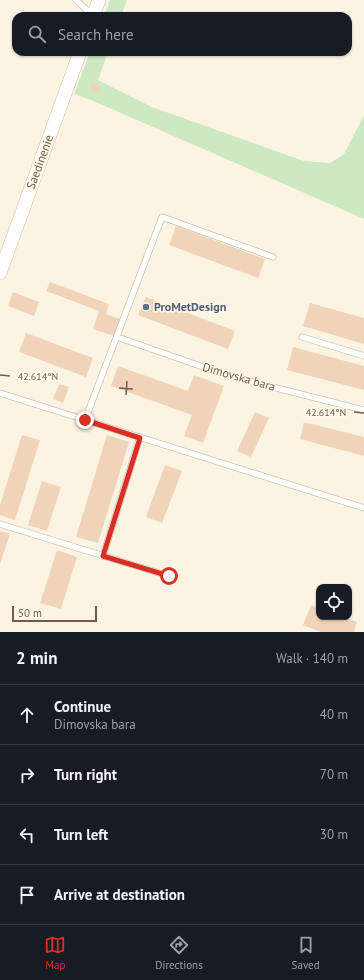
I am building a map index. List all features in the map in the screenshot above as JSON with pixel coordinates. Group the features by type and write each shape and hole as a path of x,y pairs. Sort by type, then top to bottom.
{"street":[{"path":"94,12 99,0"},
{"name":"Saedinenie","path":"0,273 79,56"}],"lane":[{"path":"76,0 89,12"},
{"path":"85,420 162,217 273,257"},
{"name":"Dimovska bara","path":"117,337 229,376 364,410"},
{"path":"302,337 364,356"},
{"path":"0,393 364,508"},
{"path":"103,556 140,438"},
{"path":"0,524 169,576"}],"green space":[{"path":"110,0 127,0 122,12 106,12"},
{"path":"88,56 107,56 98,80 152,107 304,161 330,163 344,154 364,115 364,219 91,100 74,94"}],"building":[{"path":"92,82 100,85 98,92 90,89"},
{"path":"176,226 265,259 258,278 169,245"},
{"path":"50,282 109,304 106,314 120,319 114,336 93,329 99,311 46,291"},
{"path":"13,292 39,302 34,316 8,306"},
{"path":"146,297 235,331 228,349 138,315"},
{"path":"310,303 364,318 364,344 303,326"},
{"path":"26,333 93,358 86,377 19,352"},
{"path":"293,347 364,366 364,390 287,370"},
{"path":"118,366 188,391 194,375 224,386 203,443 184,436 192,415 111,386"},
{"path":"59,384 69,387 63,403 53,399"},
{"path":"255,412 269,418 251,457 237,451"},
{"path":"304,422 364,437 364,456 300,439"},
{"path":"22,435 40,440 15,520 0,515 0,505"},
{"path":"107,435 129,442 98,543 76,537"},
{"path":"165,465 182,471 162,523 146,517"},
{"path":"42,481 61,487 47,531 28,525"},
{"path":"0,531 10,534 0,564"},
{"path":"57,550 77,557 61,609 40,603"},
{"path":"311,605 316,607 316,620 352,620 357,622 354,632 321,632 303,625"}],"place":[{"name":"ProMetDesign","path":"146,307"}],"route":[{"path":"85,420 140,438 103,556 169,576"}]}
